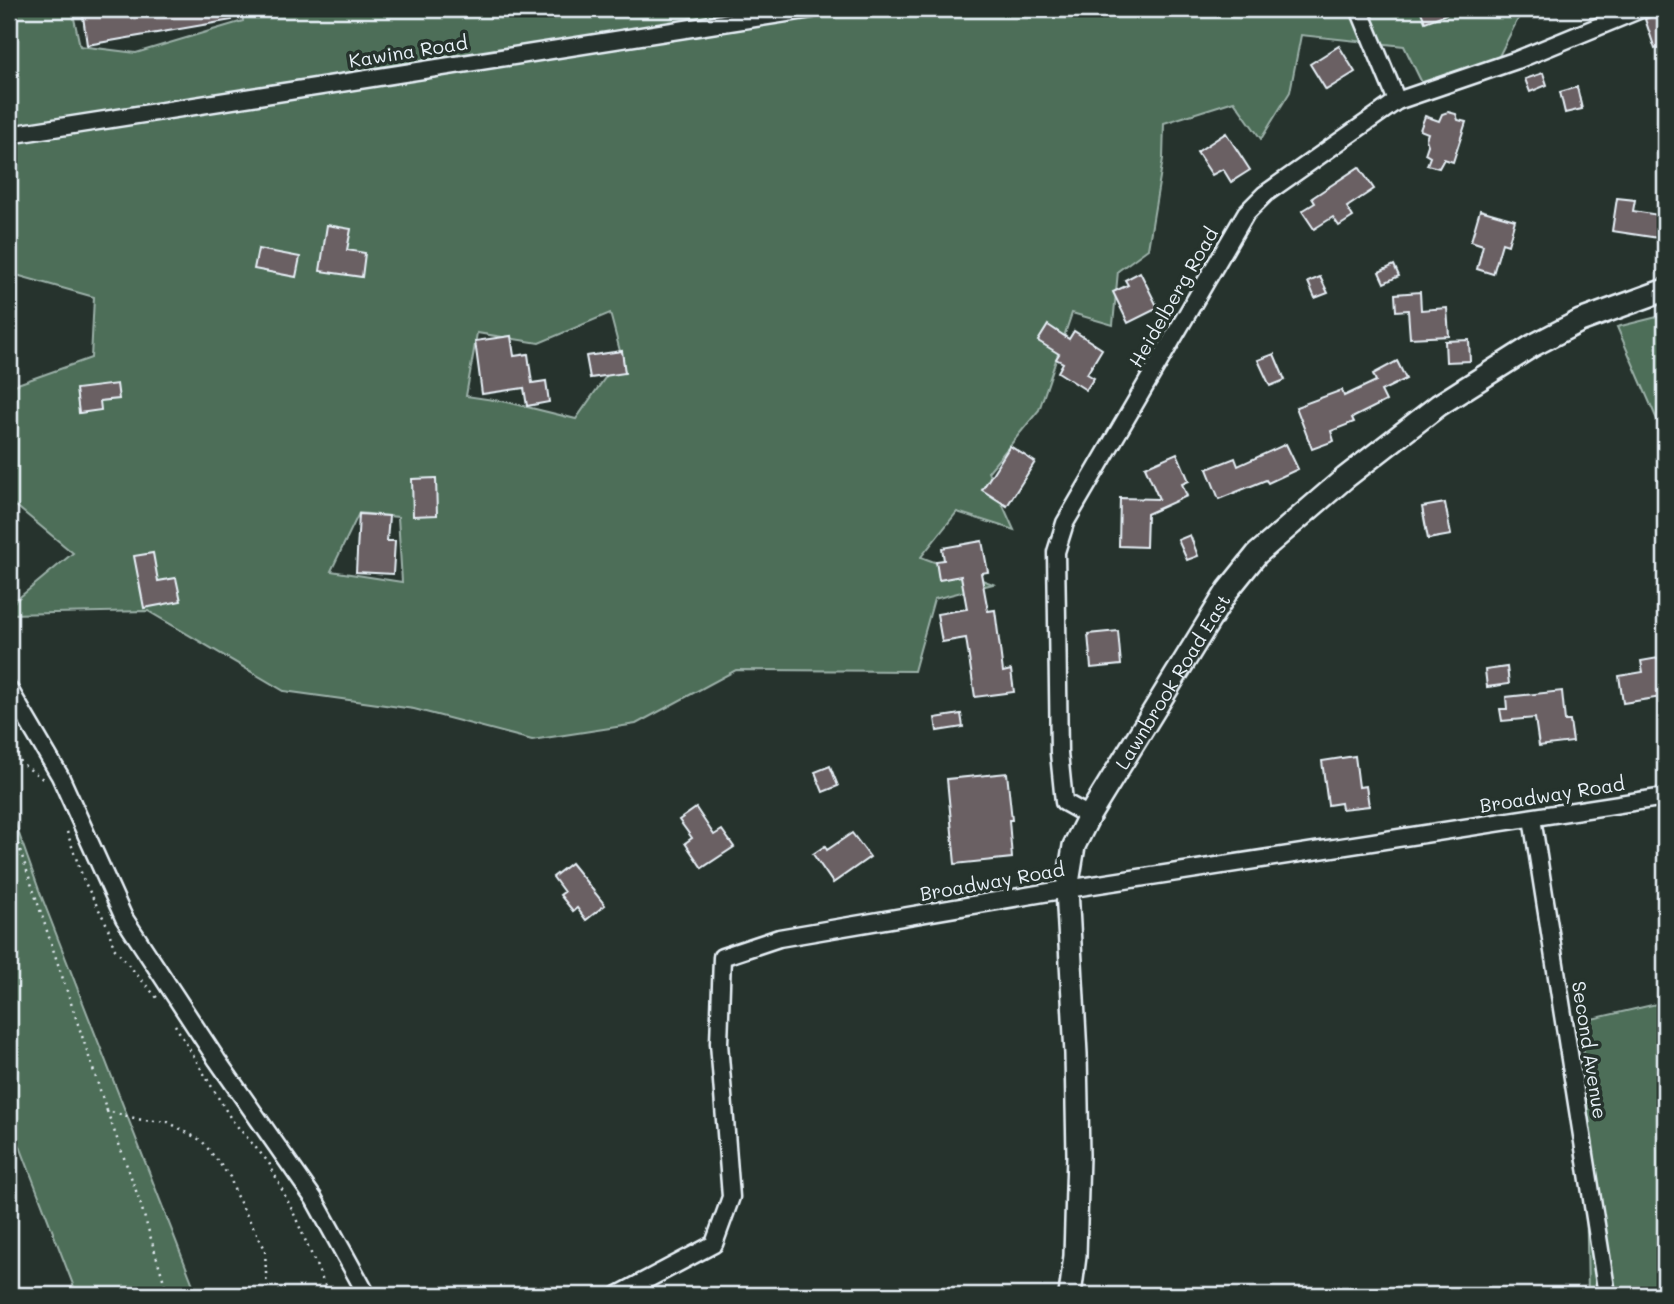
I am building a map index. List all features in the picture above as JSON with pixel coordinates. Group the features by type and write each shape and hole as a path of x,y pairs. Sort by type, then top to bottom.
{"street":[{"name":"Kawina Road","path":"9,135 813,9"},
{"path":"1359,9 1397,101"},
{"name":"Heidelberg Road","path":"1088,816 1064,802 1059,754 1056,552 1065,523 1246,214 1265,194 1397,101 1517,60 1641,9"},
{"name":"Lawnbrook Road East","path":"1070,1295 1075,1256 1078,1155 1076,1054 1067,889 1074,846 1088,816 1213,613 1257,554 1345,478 1439,405 1532,346 1580,321 1665,290"},
{"path":"9,689 60,776 124,918 217,1060 314,1199 367,1295"},
{"name":"Broadway Road","path":"618,1295 714,1244 731,1197 719,1043 722,957 779,938 1067,889 1665,797"},
{"name":"Second Avenue","path":"1532,818 1606,1288"}],"path":[{"path":"9,817 139,1199 168,1295"},
{"path":"107,1111 142,1120 168,1122 202,1141 230,1177 236,1195 265,1249 267,1295"}],"green space":[{"path":"9,9 72,9 80,46 136,53 243,21 242,9 1532,9 1521,13 1492,70 1424,87 1404,46 1301,35 1290,92 1261,139 1234,101 1164,123 1163,159 1148,249 1118,271 1113,325 1072,313 1039,410 988,472 1014,530 957,512 921,557 993,584 934,599 914,671 736,670 636,724 532,740 414,709 284,691 148,611 9,614 9,606 73,553 9,500 9,387 91,358 94,297 9,273","holes":["610,313 621,355 576,419 507,402 466,396 477,333 539,343","359,513 398,517 402,582 331,571"]},
{"path":"1665,315 1665,438 1617,327"},
{"path":"9,806 39,890 197,1295 77,1295 11,1123 9,1124"},
{"path":"1665,1002 1665,1295 1588,1295 1583,1021"}],"building":[{"path":"82,9 230,9 232,20 87,45"},
{"path":"1420,9 1457,9 1457,10 1425,22"},
{"path":"1665,11 1665,46 1655,49 1645,19"},
{"path":"1339,46 1355,72 1326,90 1310,64"},
{"path":"1543,73 1547,85 1530,92 1525,79"},
{"path":"1577,87 1582,109 1565,113 1560,92"},
{"path":"1442,114 1456,114 1458,120 1466,122 1453,162 1444,159 1439,168 1427,165 1430,157 1425,154 1428,133 1420,130 1425,116 1439,121"},
{"path":"1226,133 1250,170 1231,182 1223,169 1212,175 1197,152"},
{"path":"1359,167 1374,189 1347,207 1353,217 1339,226 1333,217 1314,229 1302,211 1315,203 1312,198"},
{"path":"1617,198 1635,200 1633,211 1665,216 1665,239 1612,231"},
{"path":"1480,210 1515,220 1508,245 1502,243 1493,274 1477,269 1483,245 1471,241"},
{"path":"327,225 351,229 347,250 365,253 362,277 320,271"},
{"path":"258,249 300,257 296,277 254,269"},
{"path":"1394,265 1399,276 1384,283 1379,272"},
{"path":"1140,272 1158,308 1128,323 1113,292 1128,285 1125,280"},
{"path":"1320,277 1328,293 1315,298 1308,282"},
{"path":"1420,292 1421,310 1447,308 1449,336 1410,338 1408,310 1396,311 1395,294"},
{"path":"1048,325 1069,339 1074,331 1102,349 1087,374 1094,378 1086,390 1058,372 1063,363 1056,359 1059,354 1038,341"},
{"path":"511,336 514,356 528,354 532,383 546,381 549,402 527,406 524,388 482,394 475,341"},
{"path":"1469,340 1470,361 1446,362 1445,341"},
{"path":"622,351 625,373 590,378 586,356"},
{"path":"1274,354 1285,380 1270,386 1258,360"},
{"path":"1397,361 1406,379 1381,391 1386,401 1352,418 1354,422 1331,431 1334,441 1312,449 1296,407 1342,390 1344,396 1376,381 1373,374"},
{"path":"117,384 119,399 100,401 101,410 79,413 76,389"},
{"path":"1286,444 1298,469 1268,483 1266,480 1219,499 1207,469 1235,458 1238,466"},
{"path":"1010,446 1035,462 1007,506 982,490"},
{"path":"1177,453 1189,481 1182,484 1187,496 1147,514 1146,547 1119,546 1120,498 1159,499 1145,467"},
{"path":"436,478 437,515 413,516 412,479"},
{"path":"1445,503 1451,535 1428,539 1422,507"},
{"path":"359,514 389,516 387,541 395,541 393,574 356,572"},
{"path":"1190,535 1198,556 1187,560 1178,540"},
{"path":"982,541 988,572 981,573 988,611 995,610 1003,672 1011,670 1014,692 975,697 966,638 942,642 937,614 967,609 961,576 939,580 936,561 944,560 942,548"},
{"path":"153,553 158,581 176,578 181,601 144,608 134,556"},
{"path":"1118,631 1121,665 1091,668 1088,634"},
{"path":"1665,659 1665,694 1662,697 1623,703 1619,676 1643,672 1641,661"},
{"path":"1507,667 1509,684 1487,687 1485,670"},
{"path":"1562,691 1565,721 1570,721 1573,742 1539,746 1535,718 1502,721 1500,709 1507,709 1506,697"},
{"path":"961,714 963,727 937,731 935,718"},
{"path":"1355,756 1359,787 1366,786 1369,806 1342,809 1341,803 1328,805 1322,761"},
{"path":"830,766 838,786 823,792 815,772"},
{"path":"1007,773 1012,820 1009,820 1012,858 955,864 947,779"},
{"path":"696,808 714,835 722,830 734,847 702,868 685,843 692,838 679,820"},
{"path":"852,833 870,857 833,883 813,854 825,846 827,850"},
{"path":"571,863 605,905 586,920 577,908 573,911 560,895 564,892 553,877"}]}
